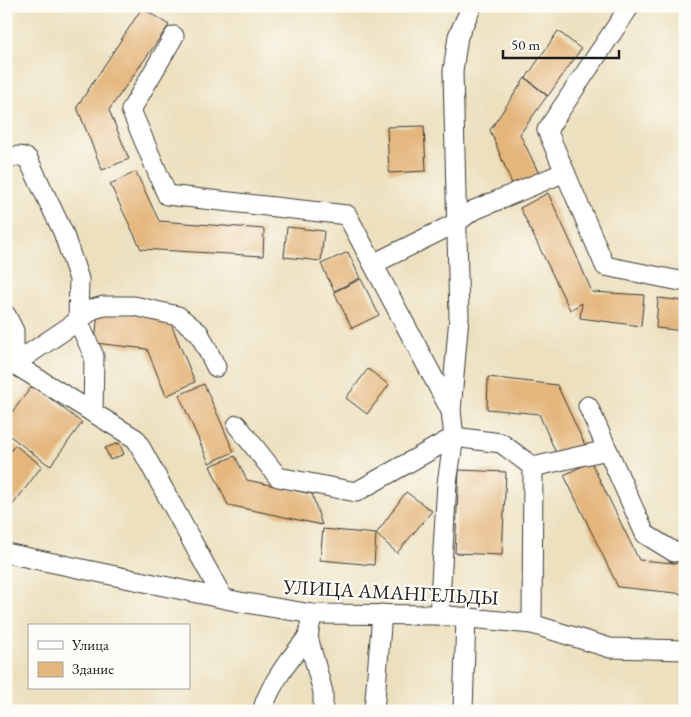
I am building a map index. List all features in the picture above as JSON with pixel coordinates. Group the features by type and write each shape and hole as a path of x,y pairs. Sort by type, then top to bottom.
{"street":[{"path":"439,615 447,483 454,437 451,411 459,317 453,71 458,36 472,6"},
{"path":"630,6 547,130 605,266 685,282"},
{"path":"174,36 131,110 167,195 347,215 451,411"},
{"path":"6,160 14,156 28,158 63,232 79,279 78,321 94,356 93,413"},
{"path":"373,264 456,223 472,211 565,172"},
{"path":"14,364 93,309 104,306 134,306 178,316 199,333 216,367"},
{"path":"6,315 14,331 14,364"},
{"path":"14,364 136,440 222,598"},
{"path":"588,406 645,534 674,552 685,550"},
{"path":"238,424 278,477 356,492 454,437 501,442 533,467"},
{"path":"533,467 607,450"},
{"path":"532,624 533,467"},
{"name":"УЛИЦА АМАНГЕЛЬДЫ","path":"6,553 222,598 312,614 466,617 532,624 610,648 685,650"},
{"path":"312,614 308,637 323,692 323,711"},
{"path":"374,711 382,614"},
{"path":"463,711 466,617"},
{"path":"262,711 275,680 308,637"}],"building":[{"path":"361,6 384,6 385,12 361,13"},
{"path":"142,8 169,25 109,110 129,159 102,170 77,107"},
{"path":"558,31 581,49 548,96 526,78"},
{"path":"525,78 547,96 520,134 542,180 515,191 490,130"},
{"path":"424,126 426,171 389,173 387,127"},
{"path":"136,172 159,221 264,229 263,256 141,249 110,184"},
{"path":"548,193 592,292 644,295 641,326 580,318 582,303 570,310 520,208"},
{"path":"287,227 324,231 321,261 284,257"},
{"path":"348,252 360,278 334,291 321,264"},
{"path":"361,279 379,315 352,328 334,292"},
{"path":"658,298 685,301 685,331 656,328"},
{"path":"98,312 169,319 195,382 166,396 147,349 95,343"},
{"path":"368,369 389,385 367,414 346,398"},
{"path":"488,377 557,385 586,447 559,460 539,414 487,409"},
{"path":"204,384 234,452 209,463 179,395"},
{"path":"33,385 82,423 50,466 6,433 6,420"},
{"path":"119,443 124,454 110,460 105,448"},
{"path":"15,445 42,466 6,514 6,457"},
{"path":"235,456 247,480 312,494 322,525 228,505 210,466"},
{"path":"591,462 639,560 685,564 685,594 618,587 564,475"},
{"path":"459,470 506,472 502,555 455,553"},
{"path":"406,492 432,511 397,553 376,534"},
{"path":"323,529 376,534 374,565 320,560"}]}
